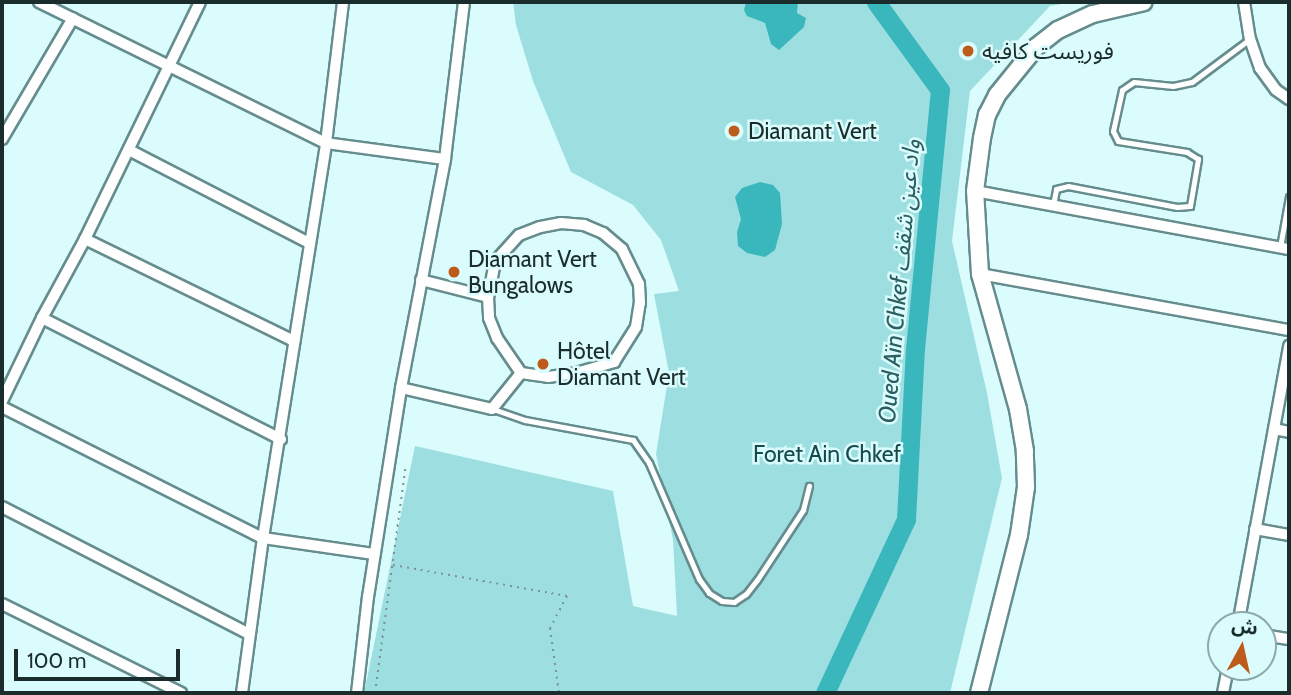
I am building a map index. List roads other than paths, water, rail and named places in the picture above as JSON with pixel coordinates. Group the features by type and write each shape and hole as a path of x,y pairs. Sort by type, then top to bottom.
{"street":[{"path":"39,2 326,142 444,159"},
{"path":"2,401 42,318 85,239 200,2"},
{"path":"242,693 248,634 326,142 343,2"},
{"path":"357,693 374,554 401,388 444,159 464,2"},
{"path":"979,693 1019,535 1026,487 1025,451 1018,409 980,274 975,191 987,116 1014,72 1036,47 1058,30 1093,14 1144,2"},
{"path":"1244,2 1250,39 1260,68 1276,90 1289,99"},
{"path":"2,139 73,18"},
{"path":"129,150 309,243"},
{"path":"975,191 1284,248"},
{"path":"561,223 584,225 603,233 622,249 639,284 640,303 636,327 614,362 576,373 548,377 521,373 497,338 489,317 488,297 495,262 519,235 540,227 561,223"},
{"path":"85,239 295,341"},
{"path":"980,274 1289,330"},
{"path":"421,280 488,297"},
{"path":"42,318 281,439"},
{"path":"1240,611 1289,346"},
{"path":"401,388 492,409 521,373"},
{"path":"2,407 263,538 374,554"},
{"path":"1274,429 1289,432"},
{"path":"2,508 248,634"},
{"path":"1255,529 1289,536"},
{"path":"2,604 181,693"}],"lane":[{"path":"1053,205 1056,189 1068,186 1177,207 1190,206 1198,159 1187,152 1118,141 1113,131 1122,90 1134,82 1173,86 1192,82 1250,39"},
{"path":"1284,248 1289,197"},
{"path":"492,409 525,420 633,440 649,463 699,579 709,593 722,601 734,602 746,594 757,580 803,510 809,486"}],"waterway":[{"name":"Oued Aïn Chkef واد عين شقف","path":"825,693 906,519 915,349 940,90 876,2"}],"place":[{"name":"فوريست كافيه","path":"968,51"},
{"name":"Diamant Vert","path":"734,131"},
{"name":"Diamant Vert Bungalows","path":"454,272"},
{"name":"Hôtel Diamant Vert","path":"543,364"}],"park label":[{"name":"Foret Ain Chkef","path":"827,454"}]}
